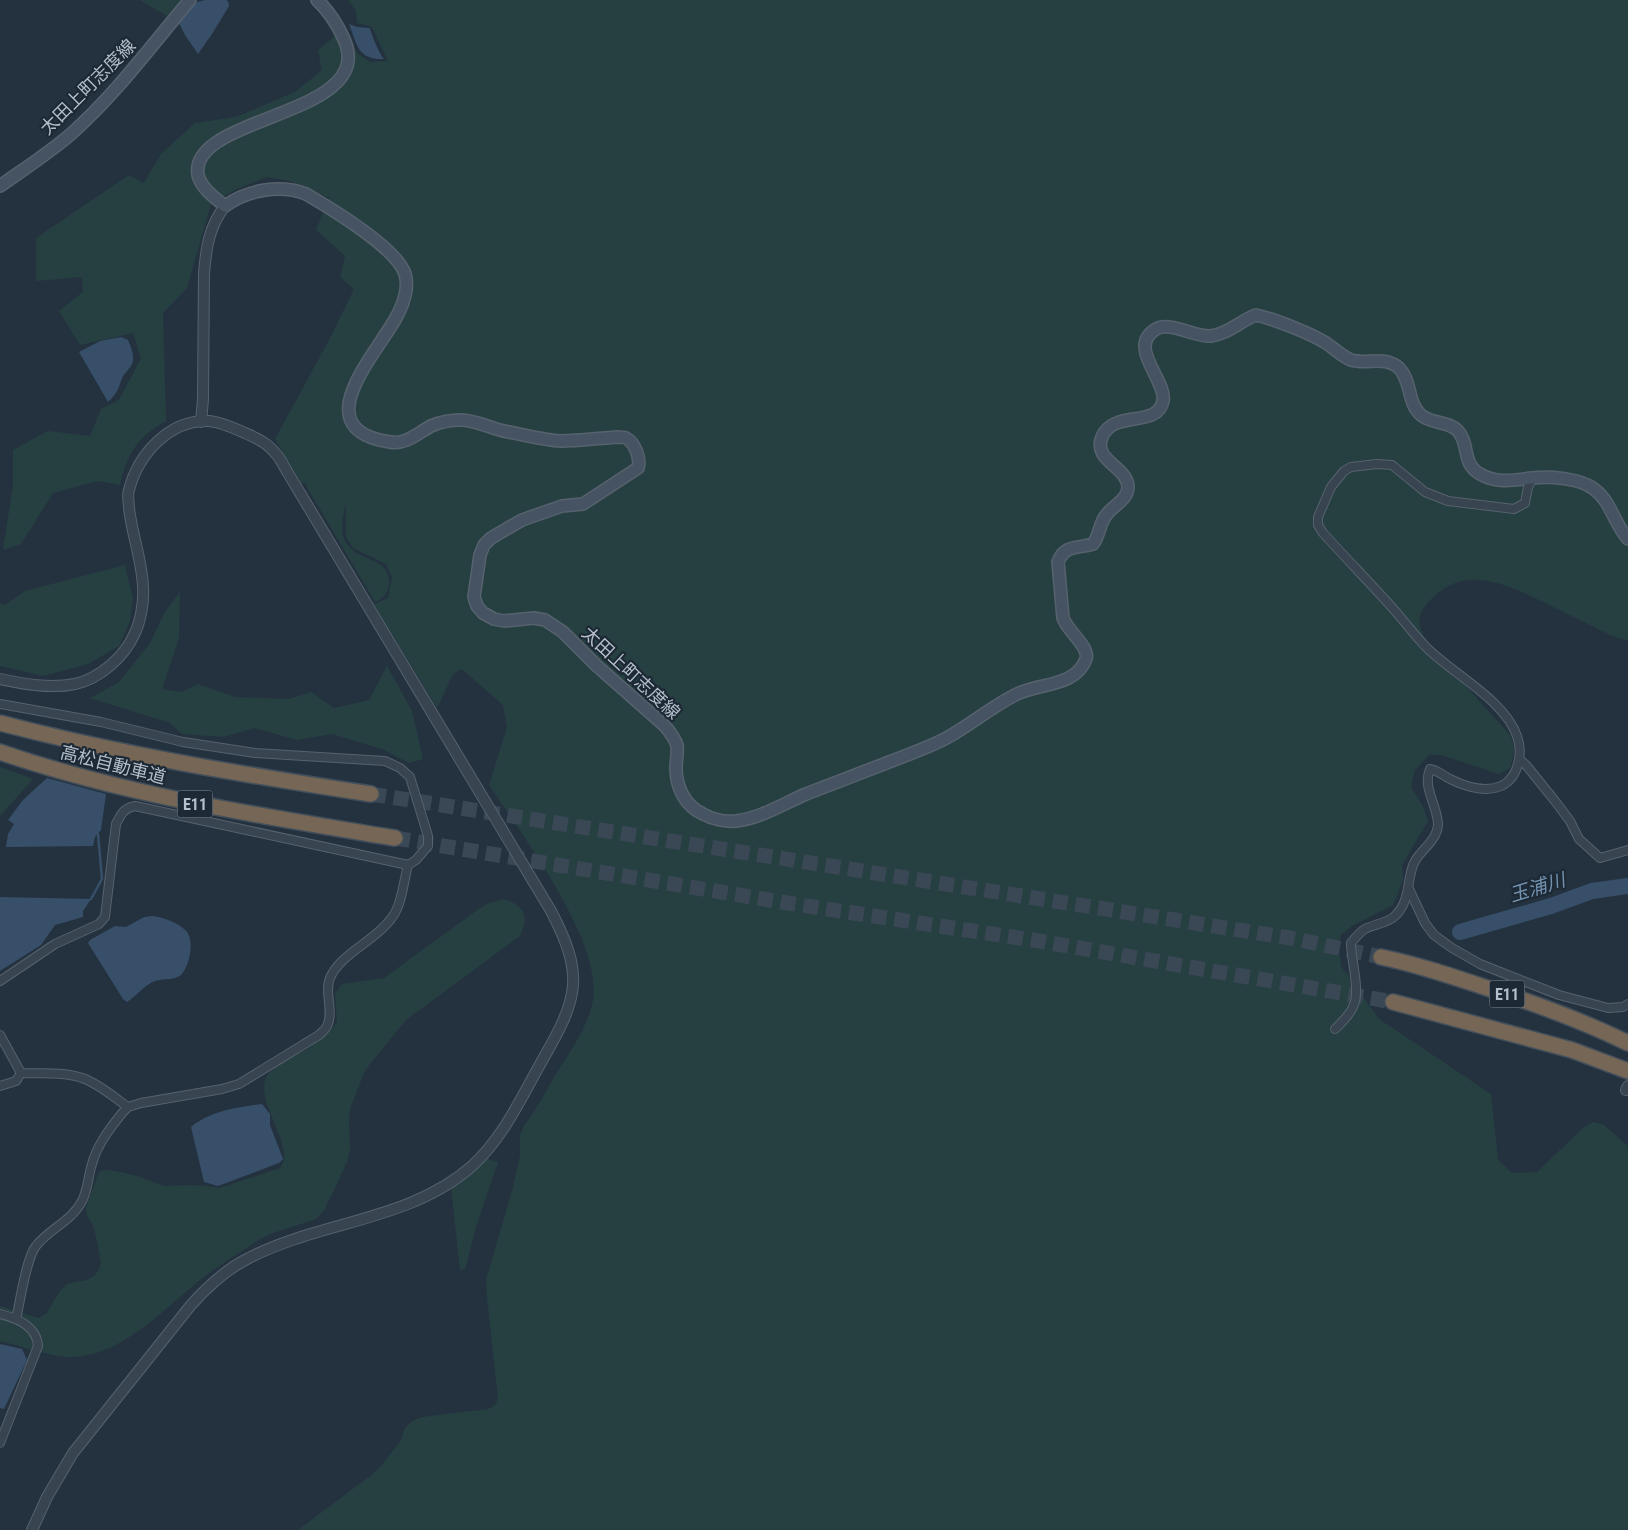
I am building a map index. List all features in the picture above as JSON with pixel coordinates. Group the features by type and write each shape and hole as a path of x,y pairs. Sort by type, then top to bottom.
{"highway":[{"name":"高松自動車道","path":"0,723 124,752 247,775 371,794"},
{"name":"高松自動車道","path":"0,752 86,778 171,799 395,838"},
{"name":"E11","path":"1381,957 1411,964 1526,1001 1628,1043"},
{"name":"E11","path":"1393,1002 1572,1050 1628,1071"}],"main road":[{"name":"太田上町志度線","path":"0,186 43,156 82,123 132,72 190,0"},
{"path":"225,206 201,182 198,174 200,160 208,147 229,134 271,118 322,93 342,76 348,66 350,56 347,45 334,19 317,0"},
{"name":"太田上町志度線","path":"225,206 234,199 249,194 276,189 296,190 321,202 369,236 391,253 399,263 405,274 407,286 399,313 362,370 349,404 349,415 352,425 359,432 391,442 402,442 434,425 463,420 506,432 560,441 618,436 627,438 637,451 640,463 638,468 583,504 562,506 522,520 491,538 484,545 480,555 474,597 477,606 483,613 494,619 504,621 534,618 545,620 563,632 597,666 665,726 673,736 677,747 676,773 679,789 693,807 702,814 718,820 734,821 756,817 800,797 925,748 950,736 1018,693 1059,682 1077,671 1085,661 1086,652 1084,646 1066,627 1063,618 1058,562 1061,554 1068,549 1093,544 1097,539 1106,515 1125,497 1128,490 1128,483 1124,475 1102,454 1100,445 1102,436 1115,423 1122,420 1146,418 1159,409 1163,401 1162,392 1148,362 1146,352 1146,342 1149,335 1156,329 1166,326 1187,333 1211,336 1224,332 1256,315 1266,317 1314,337 1344,357 1354,361 1387,362 1398,367 1405,376 1413,405 1417,412 1423,417 1457,430 1462,436 1466,456 1471,466 1478,473 1502,481 1533,478 1572,479 1583,482 1604,498 1628,539"}],"street":[{"path":"201,422 205,254 214,222 225,206"},
{"path":"0,679 45,686 74,684 90,679 113,662 135,634 140,615 143,587 130,521 128,492 142,458 151,447 168,433 184,425 209,421 237,429 262,441 276,453 551,911 564,938 573,970 574,983 568,1011 550,1047 502,1130 482,1156 467,1170 440,1188 415,1200 266,1250 228,1270 209,1285 73,1453 47,1497 32,1530"},
{"path":"1335,1029 1345,1020 1355,1004 1356,991 1351,943 1364,930 1395,917 1404,904 1414,862 1433,839 1438,828 1437,814 1428,786 1430,769 1434,769 1449,779 1468,787 1487,790 1510,780 1520,760 1518,736 1500,709 1427,647 1322,533 1318,525 1318,517 1331,487 1344,471 1351,468 1377,464 1392,465 1426,492 1448,501 1514,509 1525,503 1528,487 1533,478"},
{"path":"0,704 100,722 183,742 256,753 385,761 400,768 410,777 428,836 428,846 416,860 408,864 135,806 128,807 122,812 116,824 105,916 99,924 54,944 0,981"},
{"path":"1520,760 1570,821 1579,839 1600,858 1628,850"},
{"path":"16,1319 30,1257 35,1247 79,1208 84,1199 97,1151 115,1122 128,1107 140,1103 222,1090 239,1084 319,1035 327,1026 329,1017 328,982 332,973 342,962 377,934 394,916 408,864"},
{"path":"1409,889 1425,923 1434,935 1480,964 1559,995 1608,1008 1623,1007 1628,1004"},
{"path":"0,1035 21,1073"},
{"path":"21,1073 68,1074 85,1079 104,1089 128,1107"},
{"path":"0,1086 16,1081 21,1073"},
{"path":"0,1314 16,1319 34,1332 38,1340 38,1346 0,1443"}],"green space":[{"path":"140,0 184,0 169,17"},
{"path":"348,0 1628,0 1628,641 1606,633 1522,592 1493,582 1465,581 1452,585 1439,592 1426,605 1421,615 1420,624 1428,644 1510,735 1514,748 1513,759 1510,768 1499,774 1441,755 1429,755 1415,770 1411,787 1423,806 1428,821 1402,865 1403,880 1393,905 1352,926 1341,935 1339,944 1341,966 1379,1019 1491,1094 1498,1160 1512,1173 1537,1172 1584,1127 1593,1122 1604,1125 1628,1146 1628,1530 298,1530 382,1465 401,1440 405,1428 411,1422 422,1417 488,1409 496,1403 498,1399 486,1280 512,1191 520,1156 520,1135 578,1039 591,1010 593,1000 593,976 573,919 539,859 489,785 507,728 503,705 462,669 453,674 437,708 374,604 388,598 392,578 386,564 353,548 346,537 346,502 342,527 345,541 356,553 379,564 388,575 388,590 383,597 375,602 305,484 308,483 301,483 275,439 329,340 354,289 340,277 345,256 316,230 329,198 290,181 267,177 237,189 211,204 187,288 163,313 166,421 148,433 135,447 126,464 120,485 98,481 53,493 21,544 3,550 13,485 13,450 48,431 90,436 101,409 119,400 141,358 133,333 80,345 59,311 83,292 82,277 36,281 36,238 129,175 144,183 161,154 195,123 236,117 295,92 322,70 318,50 346,27 357,53 370,62 388,61 373,29 370,26 357,23 356,11"},
{"path":"125,565 133,598 130,621 119,646 88,664 43,676 0,666 0,603 5,605 25,591"},
{"path":"180,592 179,638 162,689 182,692 198,684 235,697 289,699 311,692 334,708 369,700 387,666 412,711 423,759 409,763 382,749 332,734 297,740 255,728 223,737 182,734 170,723 90,698 119,682 150,643 165,612"},
{"path":"0,767 33,779 0,816"},
{"path":"504,899 516,905 523,912 525,922 520,936 406,1020 364,1073 351,1106 349,1118 350,1151 347,1162 325,1209 316,1219 279,1231 259,1240 206,1275 141,1329 109,1348 92,1354 66,1357 47,1354 0,1341 0,1306 38,1318 46,1314 60,1291 67,1284 87,1280 95,1275 99,1269 101,1262 94,1228 87,1215 86,1207 99,1172 104,1170 116,1171 164,1186 194,1185 220,1188 280,1168 284,1159 283,1148 266,1098 264,1087 267,1076 278,1065 316,1042 337,1022 335,994 342,984 384,978 480,908"},
{"path":"484,1158 498,1162 476,1227 465,1269 460,1270 451,1187"}],"water":[{"path":"205,0 226,0 229,6 198,54 179,23 194,3"},
{"path":"349,24 370,28 384,59 369,57 360,50"},
{"path":"121,337 128,340 133,361 123,376 115,394 108,402 79,352 100,341"},
{"path":"47,778 106,794 101,830 95,837 93,846 6,847 8,834 14,824 8,820 23,800"},
{"path":"0,897 91,899 83,911 83,917 55,925 41,945 0,971"},
{"path":"144,917 161,917 173,922 181,926 188,933 191,945 189,959 181,975 151,983 127,1002 123,999 88,943 115,926 126,927"},
{"path":"262,1104 270,1114 270,1125 283,1159 279,1163 218,1186 204,1182 191,1127 215,1113"},
{"path":"0,1344 22,1349 27,1360 4,1409 0,1408"}],"waterway":[{"path":"91,899 102,879 98,834"},
{"name":"玉浦川","path":"1460,932 1551,906 1592,891 1628,886"}],"tunnel":[{"path":"371,794 1290,938 1381,957"},
{"path":"395,838 781,902 1039,941 1393,1002"}]}
